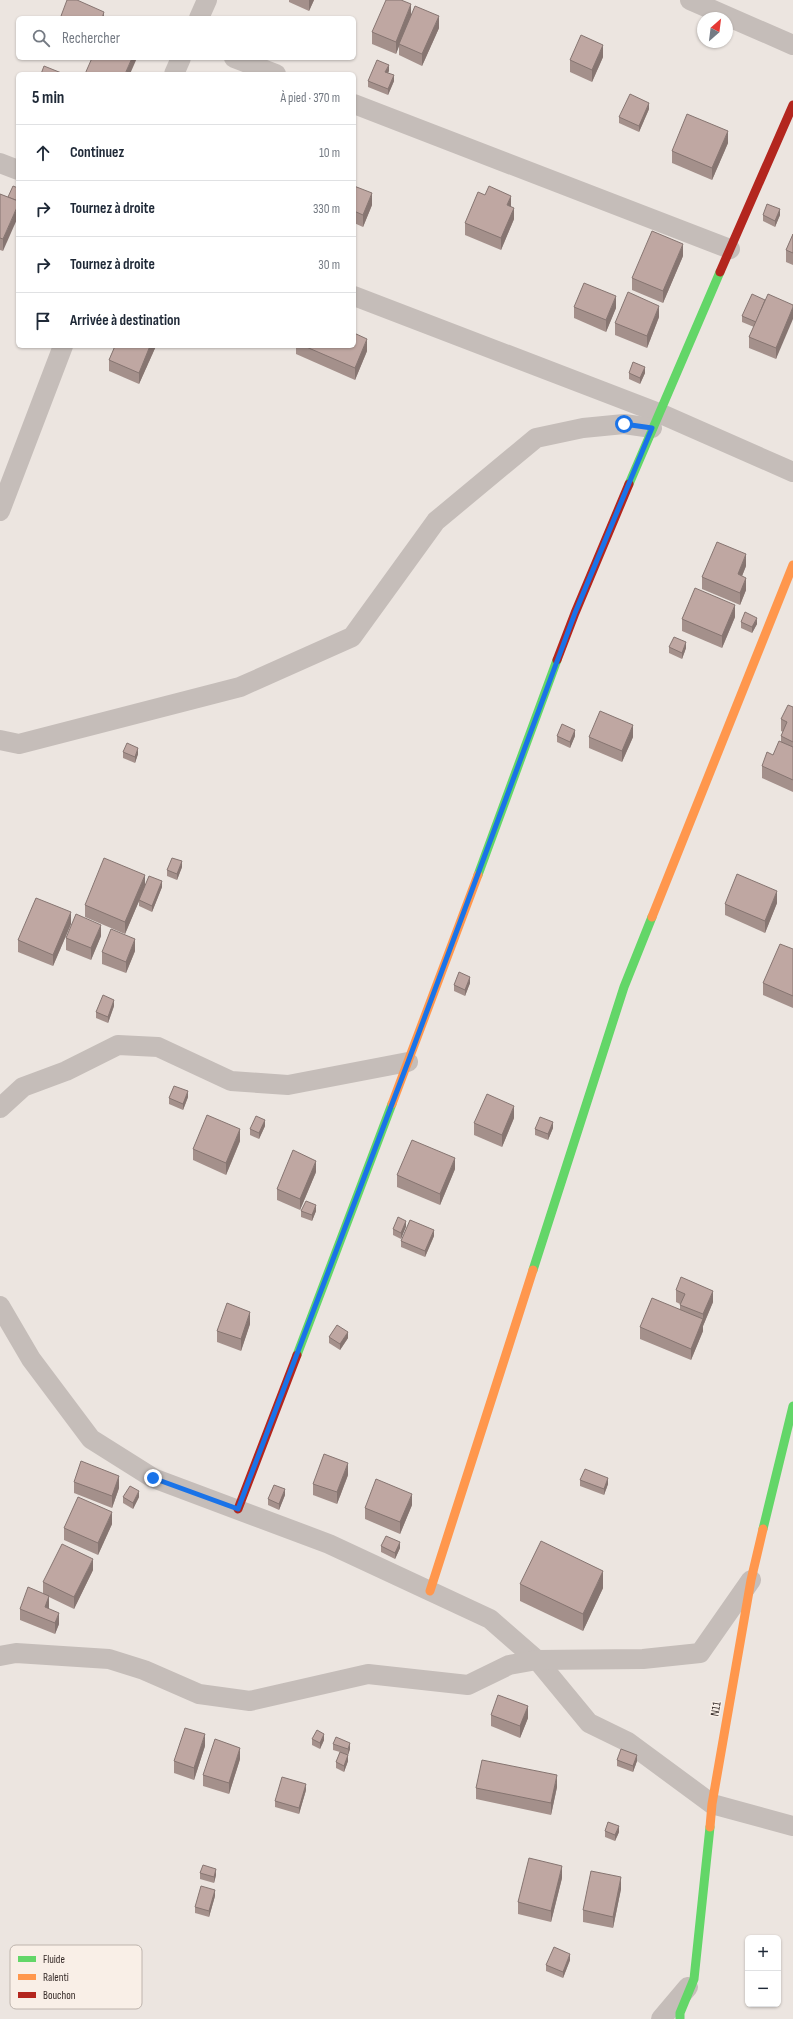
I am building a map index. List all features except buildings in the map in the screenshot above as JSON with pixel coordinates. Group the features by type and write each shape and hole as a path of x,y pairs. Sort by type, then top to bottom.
{"street":[{"path":"200,16 207,0"},
{"path":"690,0 793,45"},
{"path":"175,72 180,60"},
{"path":"239,60 271,72"},
{"path":"356,105 730,249"},
{"path":"238,1509 408,1062 575,613 656,420 793,105"},
{"path":"0,163 16,169"},
{"path":"356,297 656,420 793,472"},
{"path":"0,512 62,348"},
{"path":"0,740 19,744 240,687 352,637 436,521 536,438 583,428 656,420"},
{"path":"430,1591 624,987 793,565"},
{"path":"0,1108 23,1087 66,1071 118,1045 158,1047 231,1081 288,1085 408,1062"},
{"path":"0,1306 31,1359 91,1439 153,1478 329,1544 490,1619 537,1660 589,1723 628,1742 712,1804 793,1826"},
{"name":"N11","path":"680,2019 680,2013 694,1979 712,1804 751,1580 793,1406"},
{"path":"0,1656 16,1653 109,1659 144,1670 199,1694 250,1701 368,1674 468,1685 509,1665 537,1660 643,1659 700,1653 751,1580"},
{"path":"661,2019 694,1979"}],"traffic: fast":[{"path":"629,484 720,272"},
{"path":"478,875 557,660"},
{"path":"533,1270 624,987 652,917"},
{"path":"297,1355 392,1104"},
{"path":"763,1529 793,1406"},
{"path":"680,2019 680,2013 694,1979 710,1827"}],"traffic: slow":[{"path":"652,917 793,565"},
{"path":"392,1104 478,875"},
{"path":"430,1591 533,1270"},
{"path":"710,1827 712,1804 751,1580 763,1529"}],"traffic: jam":[{"path":"720,272 793,105"},
{"path":"557,660 629,484"},
{"path":"238,1509 297,1355"}],"route":[{"path":"153,1478 238,1509 408,1062 575,613 634,475 652,428 624,424"}]}
